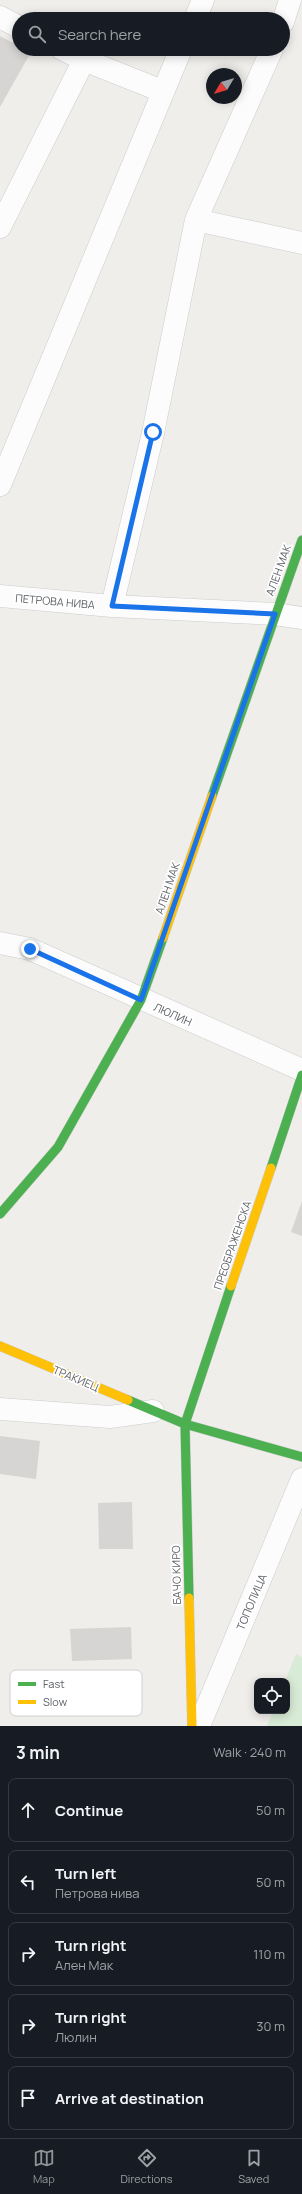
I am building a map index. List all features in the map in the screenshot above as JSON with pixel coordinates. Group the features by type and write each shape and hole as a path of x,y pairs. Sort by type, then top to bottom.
{"street":[{"path":"197,12 203,0"},
{"path":"286,12 290,0"},
{"path":"0,18 12,24"},
{"path":"76,56 162,91"},
{"path":"0,485 162,91 178,56"},
{"path":"112,606 153,432 196,220 269,56"},
{"path":"0,227 84,60"},
{"path":"196,220 302,243"},
{"name":"АЛЕН МАК","path":"0,1214 58,1148 141,1000 302,540"},
{"name":"ПЕТРОВА НИВА","path":"0,596 112,606 275,614 302,618"},
{"name":"ЛЮЛИН","path":"0,943 30,949 141,1000 302,1070"},
{"name":"ПРЕОБРАЖЕНСКА","path":"185,1424 302,1075"},
{"name":"ТРАКИЕЦ","path":"0,1346 185,1424 302,1457"},
{"name":"ТРАКИЕЦ","path":"0,1409 110,1417 152,1411"},
{"name":"БАЧО КИРО","path":"185,1424 192,1726"},
{"name":"ТОПОЛИЦА","path":"199,1726 302,1479"}],"green space":[{"path":"296,1654 302,1657 302,1726 267,1726 272,1714 290,1714 290,1678 286,1678"}],"building":[{"path":"0,36 12,42 12,56 29,56 0,107"},
{"path":"302,1201 302,1236 291,1232"},
{"path":"0,1436 40,1441 36,1479 0,1474"},
{"path":"132,1502 133,1549 99,1549 98,1503"},
{"path":"131,1627 132,1659 72,1661 70,1629"}],"traffic: fast":[{"path":"212,796 302,540"},
{"path":"0,1214 58,1147 141,1000 163,938"},
{"path":"271,1168 302,1075"},
{"path":"189,1598 185,1424 231,1286"},
{"path":"128,1400 185,1424 302,1457"}],"traffic: slow":[{"path":"163,938 212,796"},
{"path":"231,1286 271,1168"},
{"path":"0,1346 128,1400"},
{"path":"189,1598 192,1726"}],"route":[{"path":"30,949 141,1000 275,614 112,606 153,432"}]}
